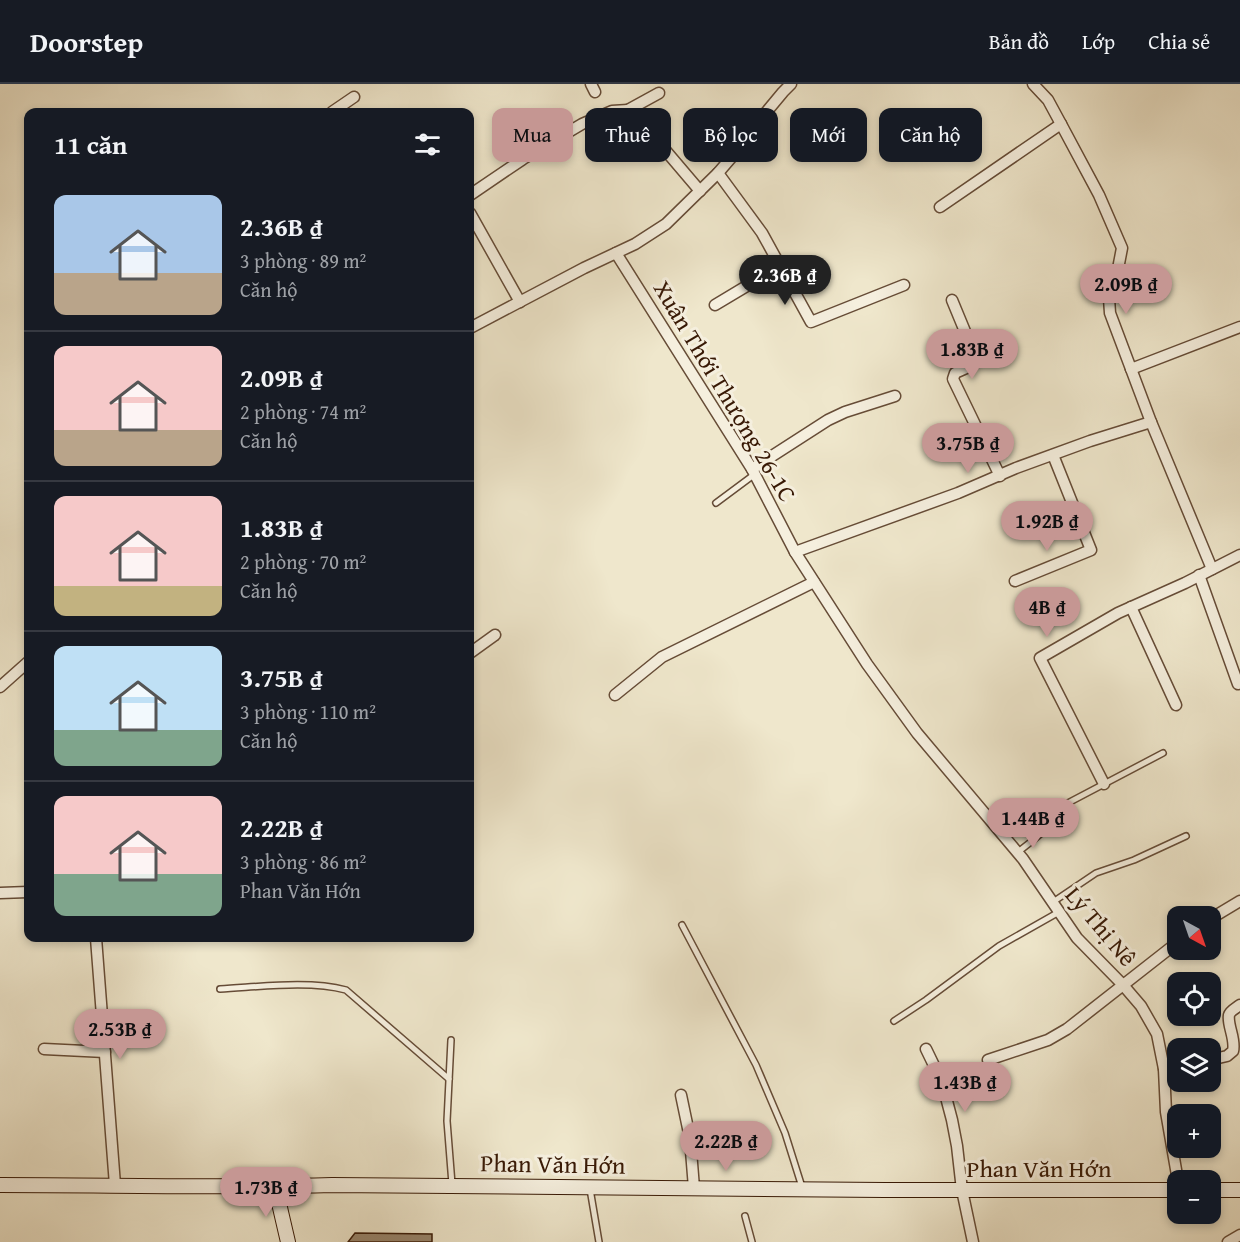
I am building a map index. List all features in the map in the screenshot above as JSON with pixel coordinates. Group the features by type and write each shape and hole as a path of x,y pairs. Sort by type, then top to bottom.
{"main road":[{"name":"Phan Văn Hớn","path":"0,1185 1167,1190"},
{"path":"275,1186 288,1242"},
{"path":"1221,1190 1240,1190"}],"street":[{"path":"1033,84 1048,100 1099,195 1122,248 1109,298 1110,313 1151,422 1212,568"},
{"path":"474,326 635,244 666,224 718,172 748,137 784,87"},
{"path":"632,108 659,93"},
{"path":"338,108 354,97"},
{"path":"474,192 523,159 585,123"},
{"path":"940,207 1061,124"},
{"path":"671,157 700,191"},
{"path":"718,172 762,233 811,322 904,285"},
{"path":"474,220 520,302"},
{"name":"Xuân Thới Thượng 26-1C","path":"616,253 753,472 795,552"},
{"path":"715,305 780,266"},
{"path":"952,300 976,358 972,365 955,373 953,379 1000,476"},
{"path":"1131,369 1240,327"},
{"path":"753,472 828,420 895,396"},
{"path":"795,552 958,493 1053,455 1151,422"},
{"path":"1015,581 1091,550 1053,455"},
{"name":"Lý Thị Nê","path":"795,552 867,664 916,733 1018,853 1077,938 1141,1006 1157,1034 1164,1069 1166,1112 1176,1170"},
{"path":"1104,784 1040,658 1118,613 1240,555"},
{"path":"1199,575 1238,684"},
{"path":"615,695 662,657 814,582"},
{"path":"1131,607 1176,705"},
{"path":"474,650 495,635"},
{"path":"1,685 24,667"},
{"path":"0,892 24,892"},
{"path":"1221,913 1240,902"},
{"path":"96,942 115,1185"},
{"path":"988,1060 1048,1040 1067,1029 1167,951"},
{"path":"1221,1057 1233,1051 1234,1043 1229,1017 1231,1012 1240,1005"},
{"path":"44,1049 105,1052"},
{"path":"926,1049 942,1082 952,1120 962,1190 973,1242"},
{"path":"681,1095 690,1138 694,1188"},
{"path":"1228,1242 1240,1235"}],"lane":[{"path":"716,503 753,472"},
{"path":"1018,853 1048,827 1066,804 1163,753"},
{"path":"894,1021 1056,907 1096,873 1134,860 1186,836"},
{"path":"682,925 756,1065 785,1133 802,1188"},
{"path":"220,989 302,986 334,987 346,990 449,1079"},
{"path":"451,1040 447,1121 452,1186"},
{"path":"590,1188 599,1242"},
{"path":"745,1216 752,1242"}],"building":[{"path":"355,1233 432,1234 432,1242 348,1242"}]}
